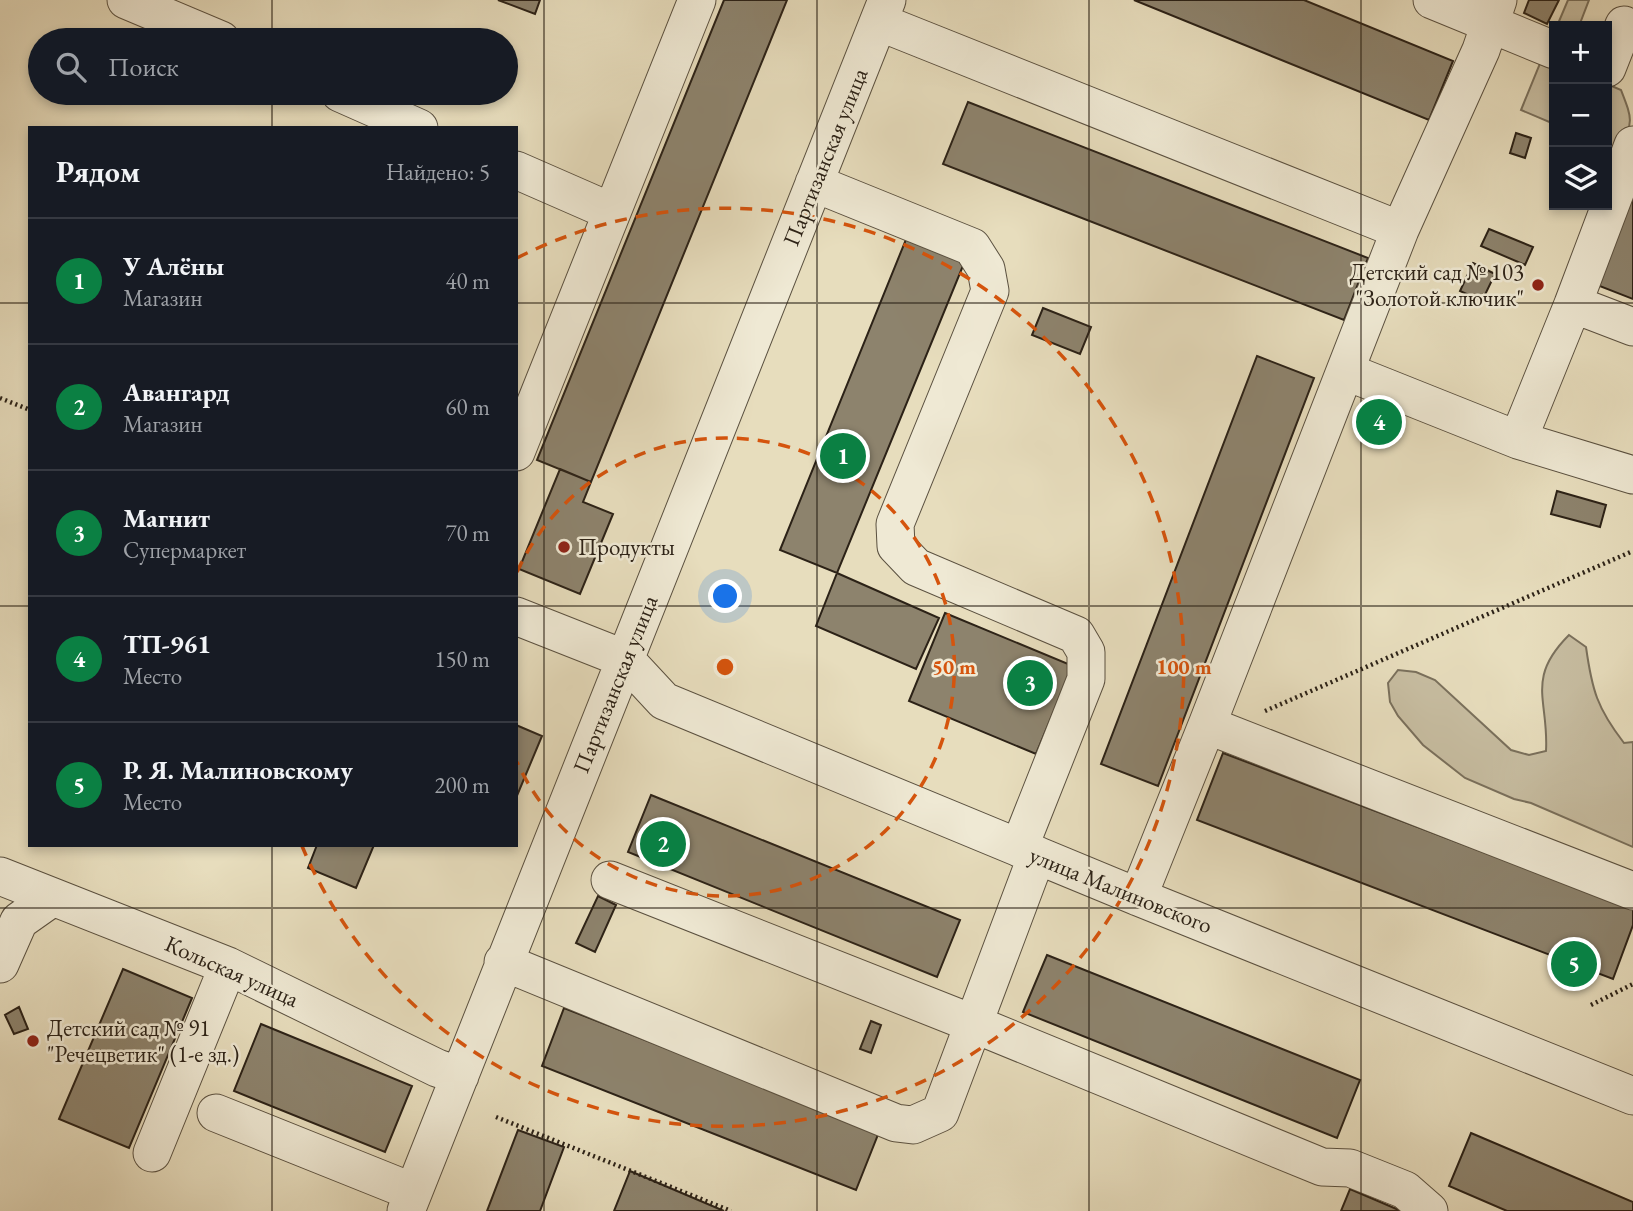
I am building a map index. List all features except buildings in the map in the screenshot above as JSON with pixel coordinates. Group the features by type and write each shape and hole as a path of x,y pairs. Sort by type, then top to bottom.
{"street":[{"path":"518,447 697,0"},
{"path":"1432,0 1494,11 1549,47"},
{"path":"137,2 194,28"},
{"path":"883,11 1400,230"},
{"name":"Партизанская улица","path":"409,1202 883,11"},
{"path":"1138,897 1214,727 1400,230 1481,50 1494,11"},
{"path":"1612,57 1624,25"},
{"path":"1612,74 1633,85"},
{"path":"367,105 414,126"},
{"path":"1518,440 1633,145"},
{"path":"518,171 612,212"},
{"path":"503,962 896,1123 913,1125 940,1113 974,1024 1086,679 1086,652 1076,635 916,567 896,546 895,524 990,291 986,269 972,247 814,183"},
{"path":"1573,304 1633,327"},
{"path":"1345,372 1518,440 1633,475"},
{"path":"518,617 625,659"},
{"name":"улица Малиновского","path":"625,659 664,701 1138,897 1633,1096"},
{"path":"1214,727 1633,891"},
{"name":"Кольская улица","path":"0,876 228,967 437,1068 460,1076"},
{"path":"610,880 974,1024 1322,1167 1350,1168 1405,1190 1426,1210"},
{"path":"0,964 19,921 53,897"},
{"path":"152,1153 228,967"},
{"path":"216,1113 409,1202"}],"path":[{"path":"0,398 28,409"},
{"path":"1214,727 1633,551"},
{"path":"1591,1005 1633,984"},
{"path":"496,1117 731,1211"}],"shaded area":[{"path":"1568,0 1589,0 1581,21 1559,21"},
{"path":"1543,56 1549,59 1549,122 1521,110"},
{"path":"1612,86 1621,90 1630,120 1620,151 1612,147"},
{"path":"1569,635 1586,647 1594,687 1602,709 1624,743 1633,742 1633,847 1465,778 1423,745 1398,716 1390,702 1388,683 1398,670 1416,672 1435,680 1511,750 1529,755 1546,751 1543,678 1547,665"}],"place":[{"name":"Детский сад № 103 \"Золотой ключик\"","path":"1538,285"},
{"name":"ТП-961","path":"1379,422"},
{"name":"У Алёны","path":"843,456"},
{"name":"Продукты","path":"564,547"},
{"name":"Магнит","path":"1030,683"},
{"name":"Авангард","path":"663,844"},
{"name":"Р. Я. Малиновскому","path":"1574,964"},
{"name":"Детский сад № 91 \"Речецветик\" (1-е зд.)","path":"33,1041"}]}
